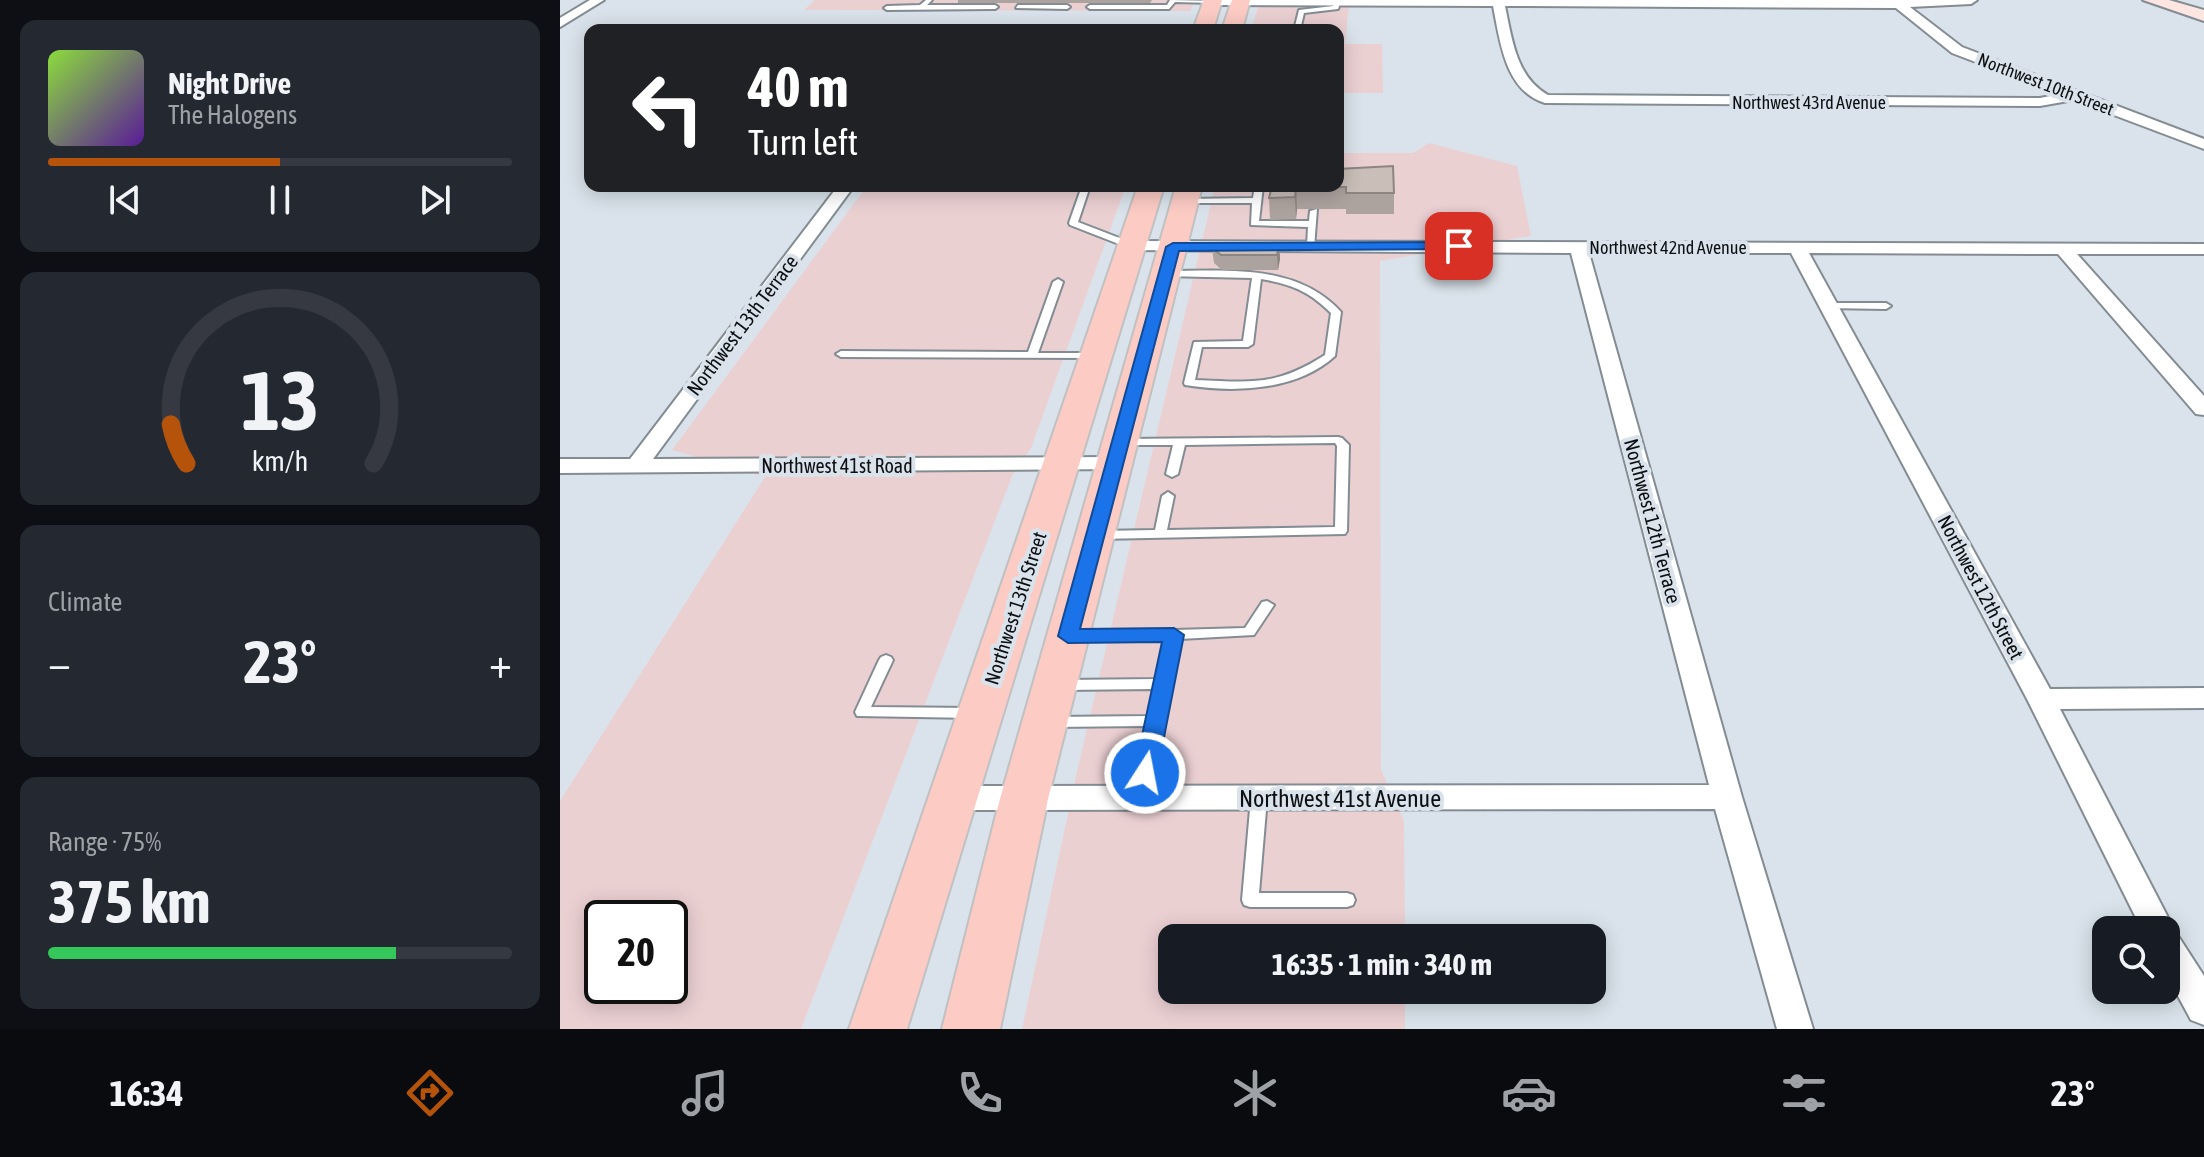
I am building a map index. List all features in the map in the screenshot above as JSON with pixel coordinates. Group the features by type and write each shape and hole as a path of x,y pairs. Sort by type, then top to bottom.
{"main road":[{"path":"1205,24 1213,0"},
{"path":"1234,24 1240,0"},
{"path":"2151,0 2204,16"},
{"name":"Northwest 13th Street","path":"878,1029 1149,192"},
{"path":"971,1029 1024,799 1187,193"}],"street":[{"path":"560,23 598,0"},
{"path":"1213,0 1899,4 1971,0"},
{"name":"Northwest 43rd Avenue","path":"1498,0 1520,79 1530,93 1545,99 2040,102 2072,96"},
{"name":"Northwest 10th Street","path":"1899,4 1957,50 2204,144"},
{"name":"Northwest 13th Terrace","path":"637,465 842,192"},
{"name":"Northwest 42nd Avenue","path":"1132,246 1169,260 1311,246 2204,249"},
{"name":"Northwest 12th Terrace","path":"1578,246 1727,797 1795,1029"},
{"name":"Northwest 12th Street","path":"1797,247 2041,699 2152,916"},
{"path":"2062,248 2204,409"},
{"name":"Northwest 41st Road","path":"560,466 1061,464 1118,453"},
{"path":"2041,699 2204,698"},
{"name":"Northwest 41st Avenue","path":"953,798 1727,797"},
{"path":"2180,967 2204,1009"}],"lane":[{"path":"922,7 929,0"},
{"path":"1090,7 1169,7 1172,1 1213,0"},
{"path":"1298,24 1301,11 1336,8 1338,1"},
{"path":"887,8 995,7"},
{"path":"1018,7 1067,7"},
{"path":"1084,192 1073,223 1132,246"},
{"path":"1258,192 1254,223 1313,224"},
{"path":"1187,193 1257,200"},
{"path":"1311,246 1314,211"},
{"path":"1169,260 1257,276 1305,286 1326,300 1336,312 1330,356 1303,375 1277,384 1189,383 1198,344 1248,344 1257,276"},
{"path":"1032,355 1058,282"},
{"path":"1828,306 1886,306"},
{"path":"841,354 1097,356"},
{"path":"1096,535 1341,531 1343,445 1338,440 1180,441 1118,453"},
{"path":"1172,474 1180,441"},
{"path":"1160,535 1168,496"},
{"path":"1068,636 1249,632 1267,605"},
{"path":"1140,799 1174,635"},
{"path":"886,660 862,712 981,713"},
{"path":"1050,703 1163,684"},
{"path":"1050,703 1155,721"},
{"path":"1259,798 1250,900 1347,900"}],"shaded area":[{"path":"815,0 1195,0 1190,11 804,10"},
{"path":"1260,0 1367,0 1349,6 1345,44 1382,44 1383,93 1344,93 1344,24 1253,24"},
{"path":"1429,143 1517,166 1531,236 1380,261 1381,770 1404,821 1405,924 1158,924 1158,1004 1405,1004 1405,1029 1022,1029 1078,767 1214,192 1344,192 1344,153 1413,153"},
{"path":"863,192 1124,192 1031,448 1012,476 801,1029 560,1029 560,801 765,477 672,450"}],"building":[{"path":"1393,166 1394,193 1346,193 1344,169"},
{"path":"1270,192 1296,192 1295,197 1269,198"},
{"path":"1224,243 1279,244 1277,255 1221,255 1212,248"}],"route":[{"path":"1145,773 1174,635 1068,636 1173,247 1459,246"}]}
